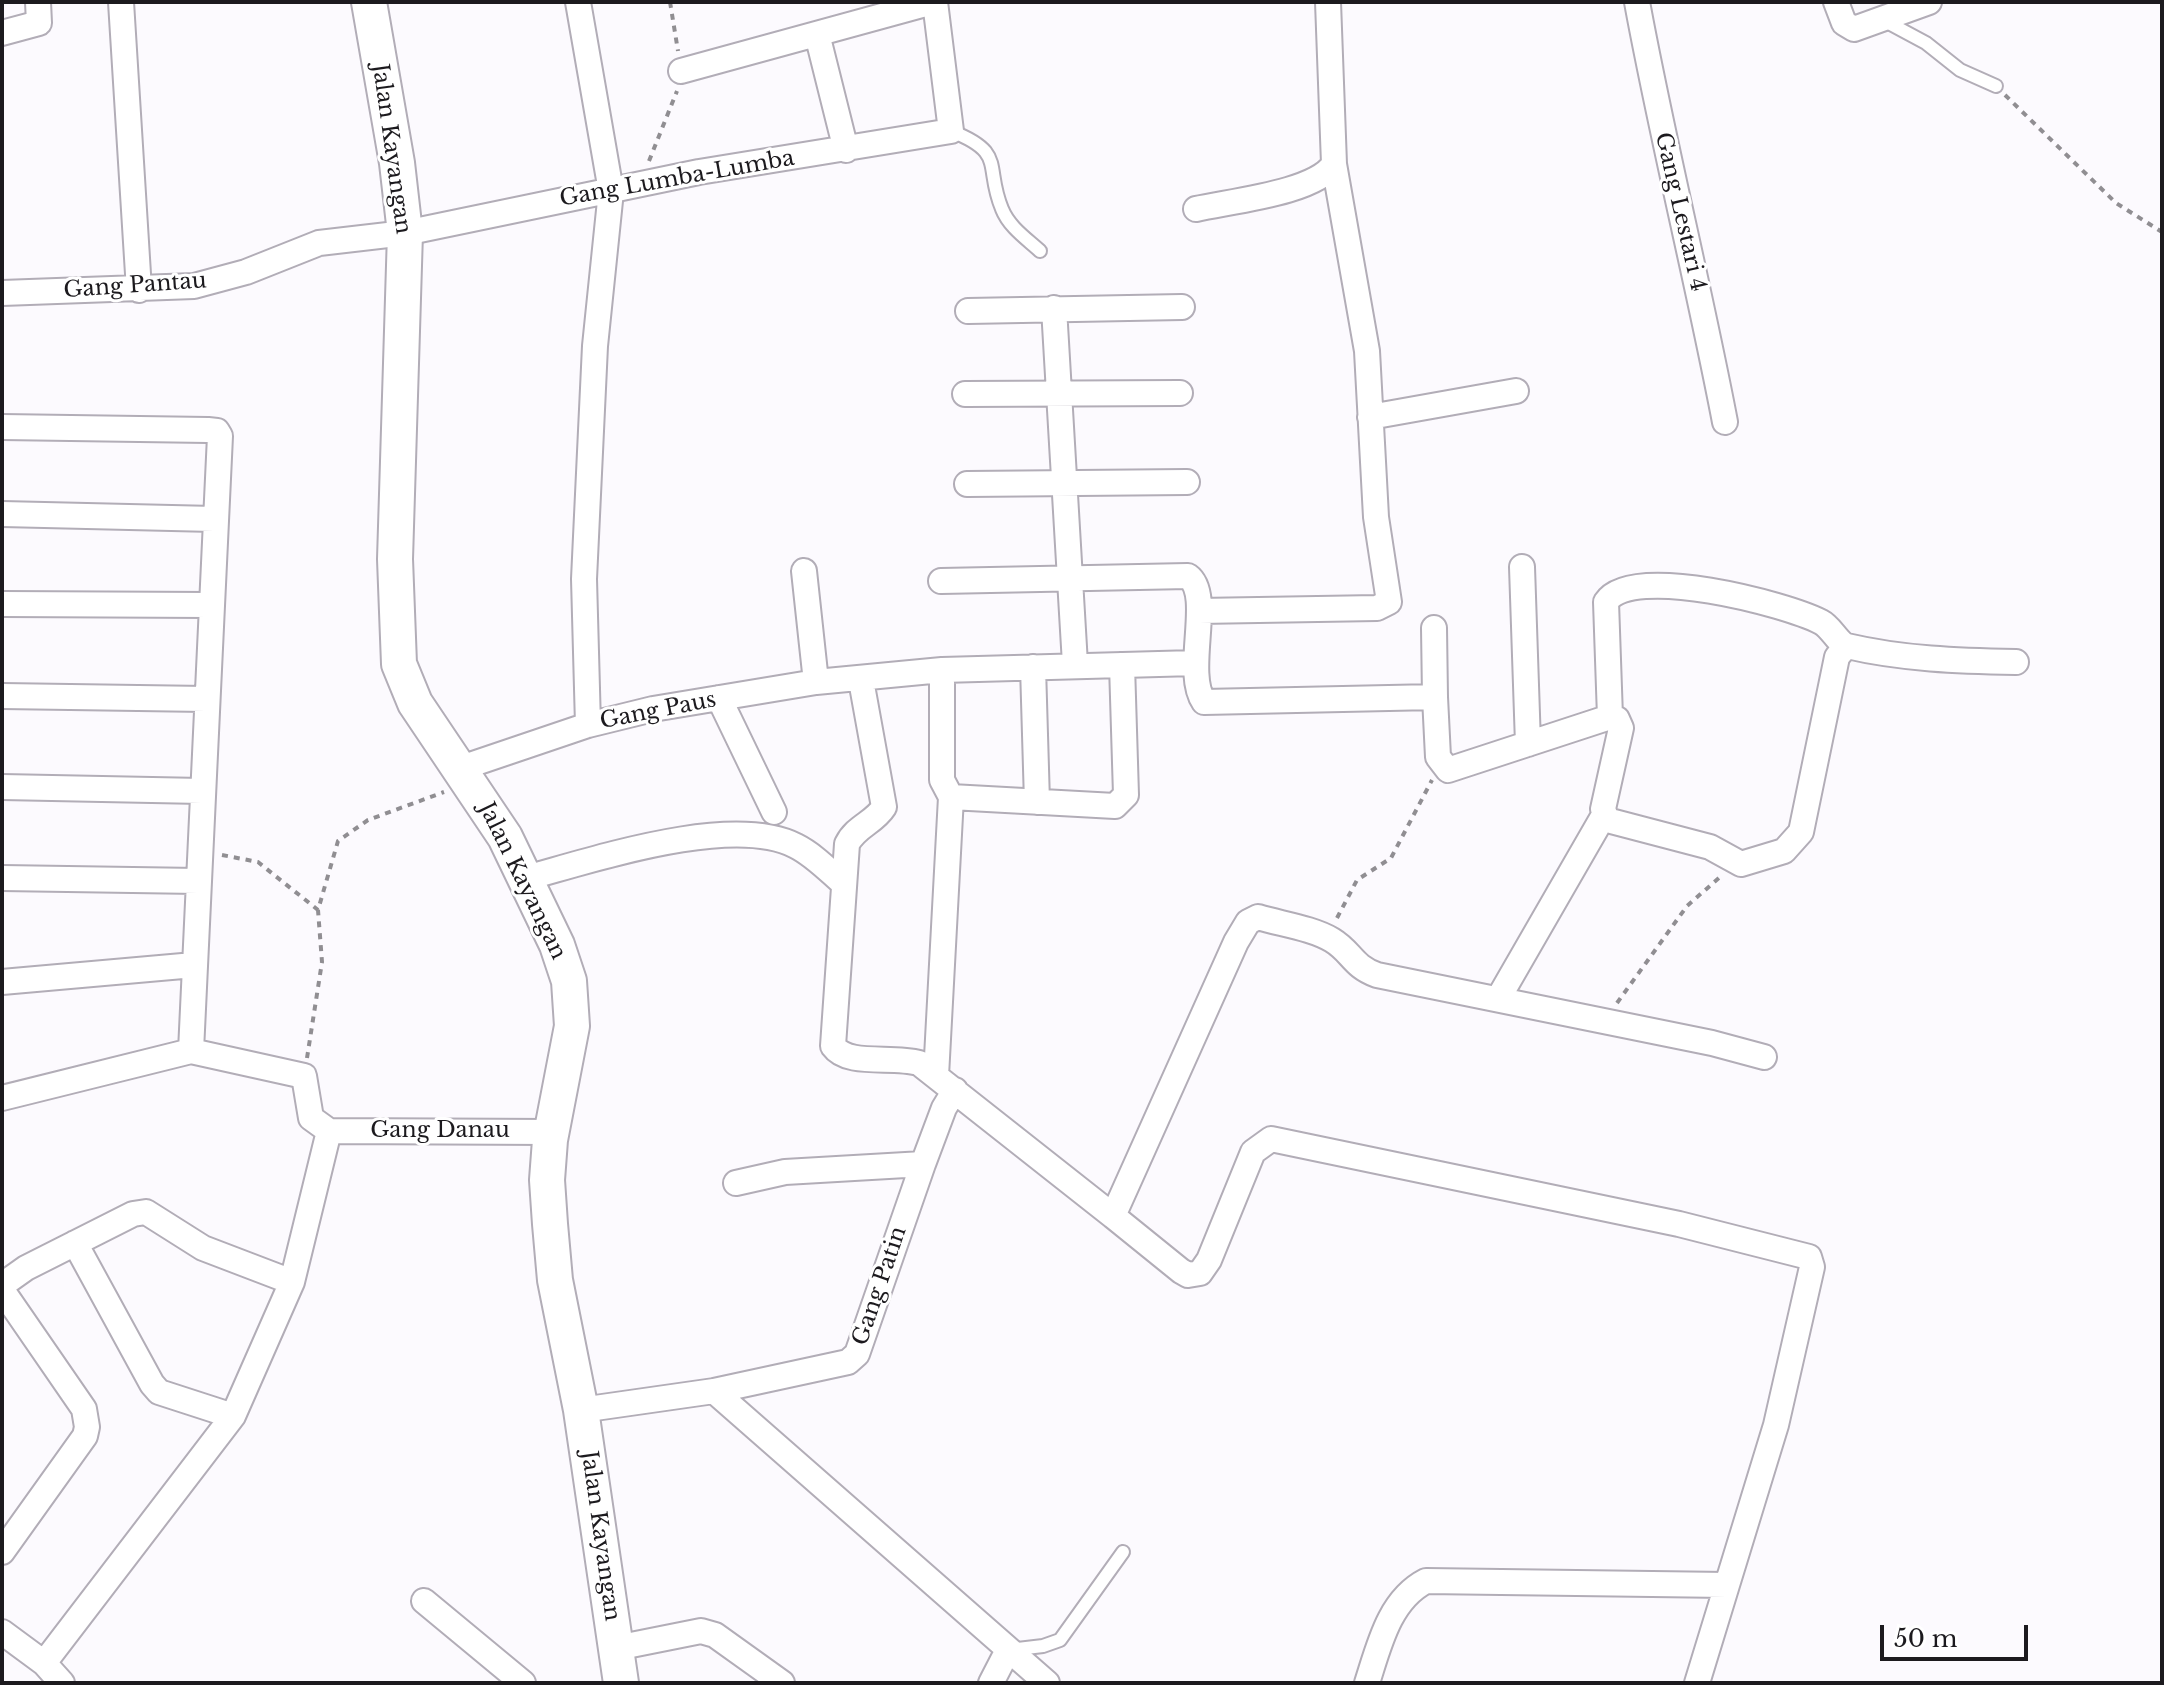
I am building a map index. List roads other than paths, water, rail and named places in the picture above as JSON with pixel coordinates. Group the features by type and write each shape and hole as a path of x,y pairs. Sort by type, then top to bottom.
{"street":[{"path":"2,33 39,23 38,2"},
{"path":"121,2 139,290"},
{"name":"Jalan Kayangan","path":"369,2 397,163 405,233 396,634 407,685 433,732 466,775 526,878 557,945 571,996 568,1053 552,1132 547,1180 555,1280 581,1410 621,1683"},
{"path":"578,2 611,191 595,346 584,579 588,725"},
{"path":"681,71 934,2 951,131"},
{"path":"1199,611 1387,605 1376,517 1367,351 1334,164 1328,2"},
{"name":"Gang Lestari 4","path":"1637,2 1662,137 1694,263 1725,422"},
{"path":"1836,2 1844,23 1854,29 1885,21 1929,2"},
{"path":"817,34 846,150"},
{"name":"Gang Lumba-Lumba","path":"405,233 699,172 951,131"},
{"path":"1196,209 1309,183 1328,172 1334,164"},
{"name":"Gang Pantau","path":"2,293 139,290 219,281 319,243 405,233"},
{"path":"968,311 1182,307"},
{"path":"1054,308 1075,664"},
{"path":"1370,417 1516,391"},
{"path":"965,394 1180,393"},
{"path":"2,427 217,431 221,438 214,519 191,1051"},
{"path":"967,484 1187,482"},
{"path":"2,514 214,519"},
{"path":"1522,567 1528,744"},
{"path":"804,571 816,682"},
{"path":"941,581 1188,576 1195,583 1199,611 1195,663 1199,695 1207,704 1435,697"},
{"path":"1610,717 1606,602 1612,594 1629,589 1691,587 1750,597 1826,624 1846,646 1940,661 2016,662"},
{"path":"2,604 210,605"},
{"path":"1434,628 1440,763 1448,770 1610,717 1617,719 1621,728 1604,815 1498,999"},
{"path":"1604,815 1609,823 1710,847 1741,864 1784,851 1801,832 1837,657 1846,646"},
{"name":"Gang Paus","path":"466,775 588,725 816,682 942,670 1195,663"},
{"path":"951,797 1115,806 1124,799 1122,665"},
{"path":"1033,667 1037,802"},
{"path":"942,670 942,780 951,797 946,1083"},
{"path":"861,680 884,807 852,834 847,844 833,1046 839,1054 854,1060 903,1058 919,1063 1181,1271 1188,1275 1200,1273 1209,1260 1253,1152 1271,1139 1805,1254 1812,1267 1776,1425 1697,1683"},
{"path":"2,696 206,699"},
{"path":"719,698 774,812"},
{"path":"2,787 202,791"},
{"path":"526,878 694,837 759,836 796,846 844,884"},
{"path":"2,878 198,881"},
{"path":"1113,1216 1244,928 1258,917 1326,937 1342,948 1361,969 1764,1057"},
{"path":"2,982 194,965"},
{"path":"2,1098 191,1051 304,1076 311,1118 329,1131 292,1282 233,1416 44,1663"},
{"name":"Gang Patin","path":"581,1410 714,1391 833,1368 857,1354 944,1108 946,1083"},
{"name":"Gang Danau","path":"329,1131 552,1132"},
{"path":"736,1183 785,1172 923,1164"},
{"path":"6,1536 85,1436 87,1427 84,1409 2,1288 26,1268 133,1214 146,1212 203,1248 292,1282"},
{"path":"75,1243 159,1392 233,1416"},
{"path":"714,1391 1047,1683"},
{"path":"1367,1683 1395,1609 1415,1586 1426,1581 1727,1585"},
{"path":"424,1601 523,1683"},
{"path":"616,1648 701,1631 715,1635 782,1683"},
{"path":"2,1632 44,1663 62,1683"},
{"path":"991,1683 1008,1650"}],"lane":[{"path":"1885,21 1926,43 1960,70 1996,86"},
{"path":"951,131 984,148 994,168 1005,216 1040,251"},
{"path":"1008,1650 1043,1646 1060,1640 1123,1552"}]}
